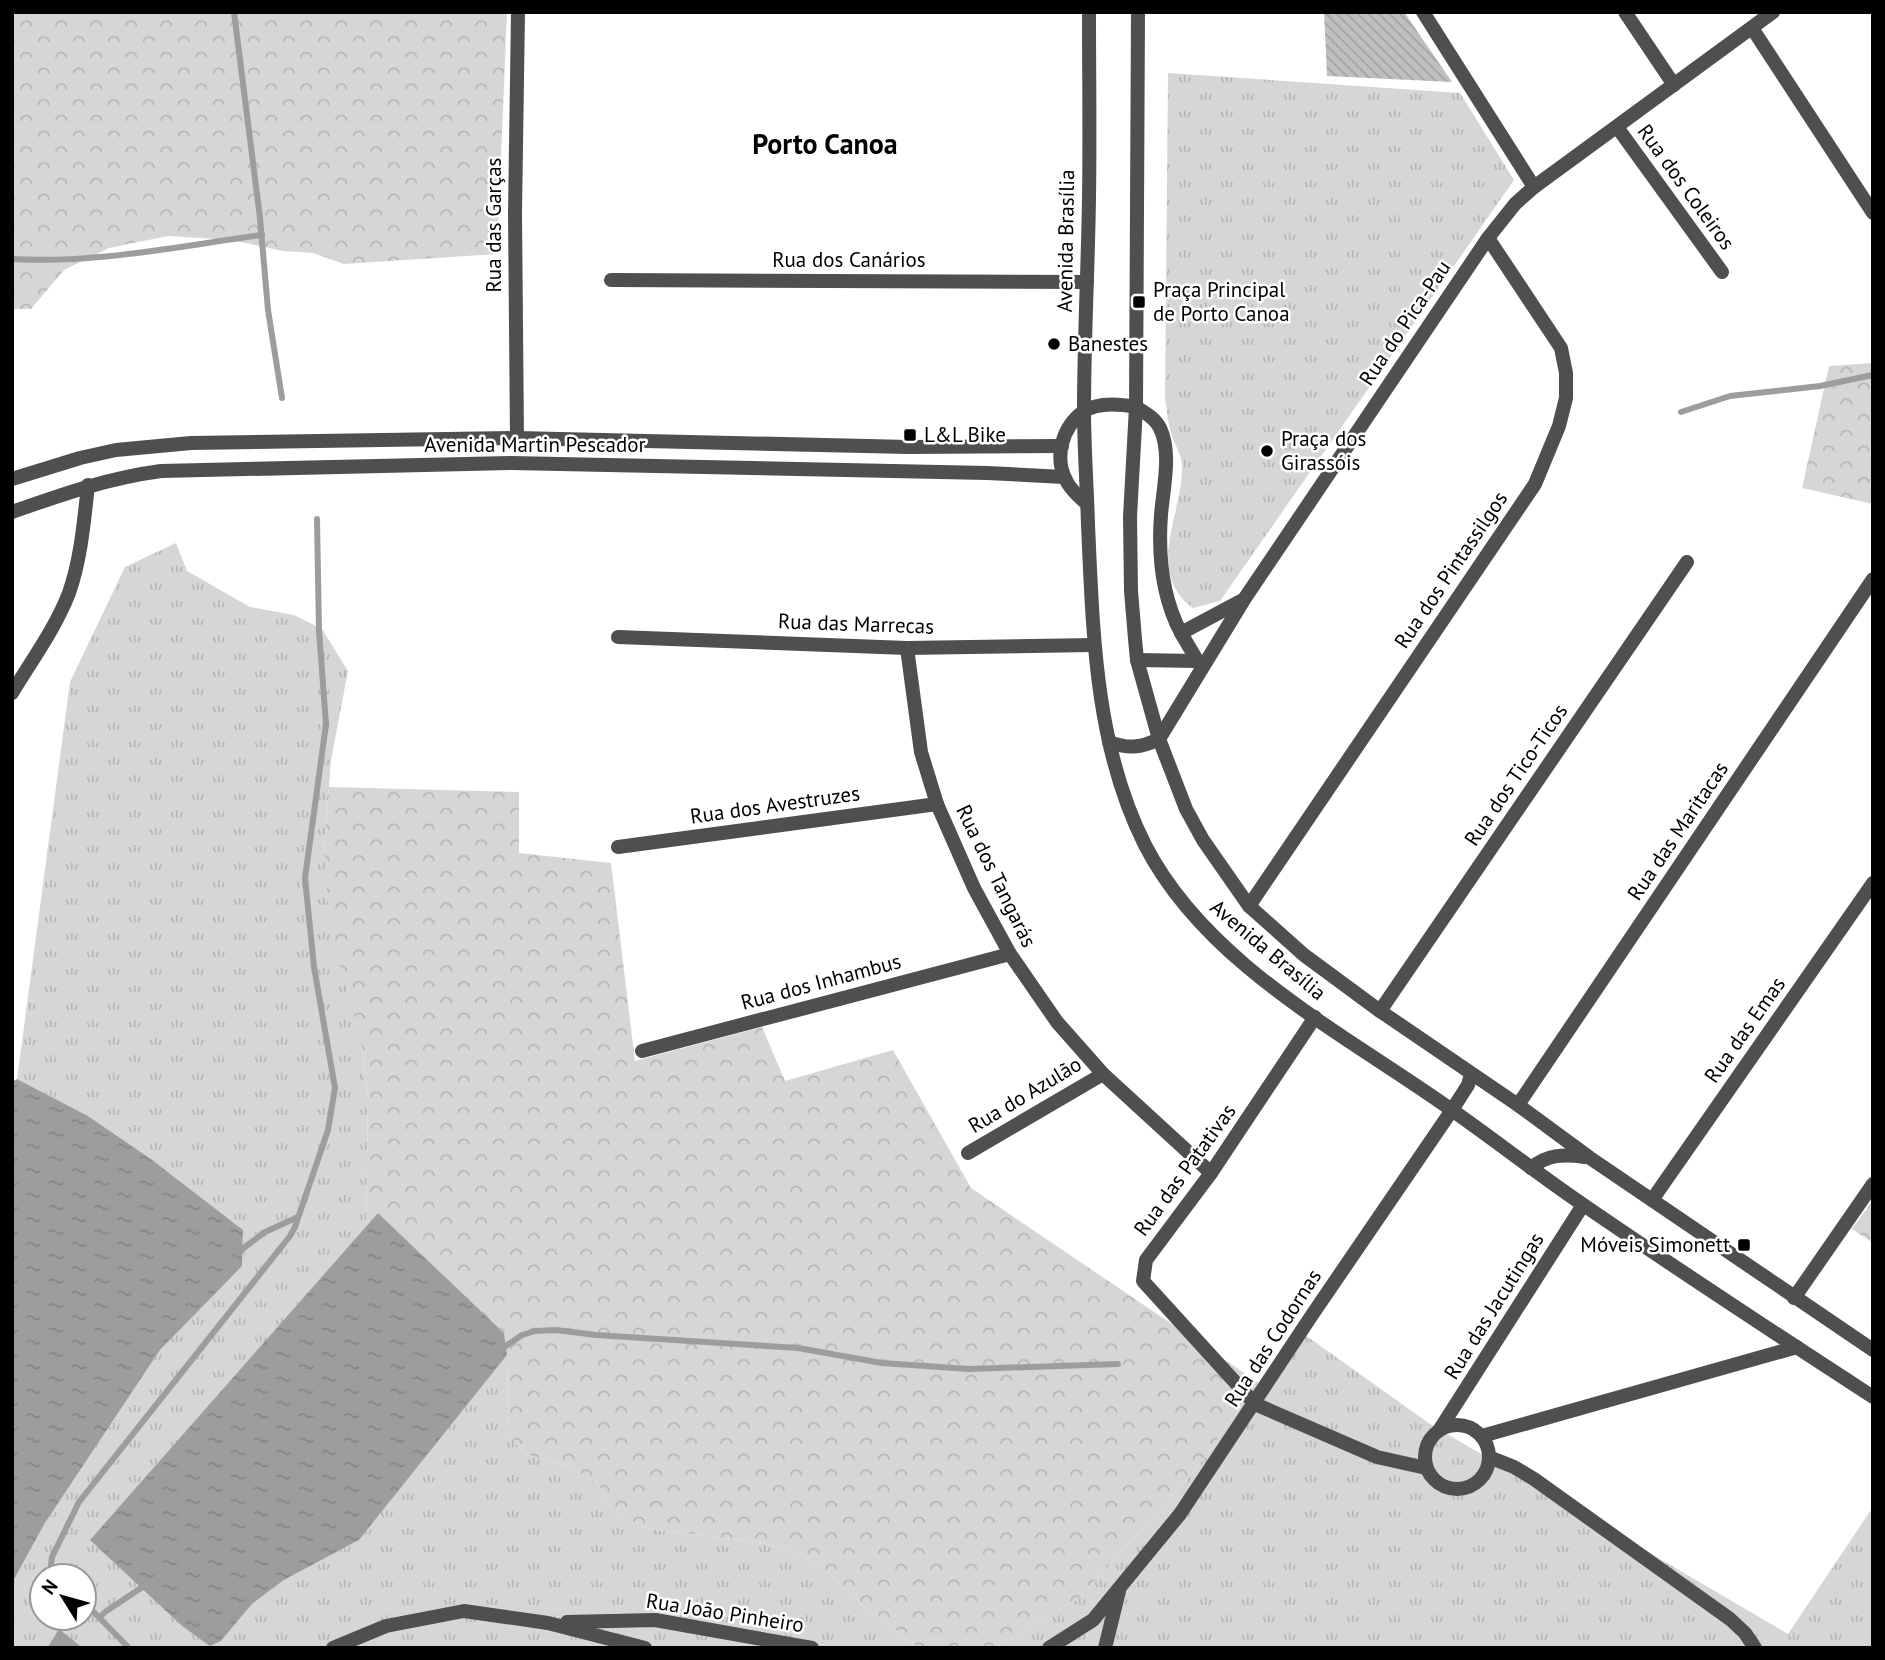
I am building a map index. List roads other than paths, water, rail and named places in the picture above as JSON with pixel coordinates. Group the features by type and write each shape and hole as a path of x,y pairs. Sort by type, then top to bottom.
{"street":[{"name":"Rua das Garças","path":"517,439 515,279 518,12"},
{"name":"Avenida Brasília","path":"1089,12 1084,411 1093,645 1110,742 1143,840 1176,896 1193,916 1230,951 1315,1017 1452,1110 1583,1205 1873,1397"},
{"name":"Avenida Brasília","path":"1138,12 1136,407 1130,517 1131,592 1137,660 1159,739 1192,819 1249,906 1304,954 1380,1011 1518,1105 1590,1158 1873,1350"},
{"path":"1423,12 1534,187"},
{"path":"1625,12 1674,85"},
{"name":"Rua do Pica-Pau","path":"1159,739 1199,665 1488,238 1515,204 1534,187 1773,12"},
{"path":"1752,28 1873,213"},
{"name":"Rua dos Coleiros","path":"1617,127 1722,272"},
{"name":"Rua dos Pintassilgos","path":"1249,906 1535,484 1559,426 1566,398 1566,373 1561,348 1488,238"},
{"name":"Rua dos Canários","path":"611,280 1087,282"},
{"path":"1087,504 1070,488 1064,477 1060,456 1069,427 1084,411 1110,405 1136,407 1154,420 1163,440 1165,463 1161,560 1166,595 1171,615 1199,665"},
{"name":"Avenida Martin Pescador","path":"12,480 80,458 116,450 205,443 517,439 895,447 1062,446"},
{"name":"Avenida Martin Pescador","path":"12,512 89,485 122,476 161,471 511,463 1064,477"},
{"path":"12,693 56,623 70,590 83,534 89,485"},
{"name":"Rua dos Tico-Ticos","path":"1380,1011 1687,562"},
{"name":"Rua das Maritacas","path":"1518,1105 1873,579"},
{"path":"1181,633 1245,598"},
{"name":"Rua das Marrecas","path":"618,637 907,648 1093,645"},
{"name":"Rua dos Tangarás","path":"907,648 921,752 937,804 974,888 1010,954 1057,1021 1103,1073 1212,1173"},
{"path":"1137,660 1199,665"},
{"path":"1110,742 1119,746 1139,747 1159,739"},
{"name":"Rua dos Avestruzes","path":"618,847 937,804"},
{"name":"Rua das Emas","path":"1652,1200 1873,883"},
{"name":"Rua dos Inhambus","path":"642,1051 1010,954"},
{"name":"Rua das Patativas","path":"1255,1405 1143,1281 1146,1260 1212,1173 1315,1017"},
{"name":"Rua do Azulão","path":"968,1153 1103,1073"},
{"name":"Rua das Codornas","path":"1049,1648 1093,1620 1180,1514 1452,1110 1468,1085 1471,1074"},
{"path":"1531,1168 1542,1160 1555,1156 1590,1158"},
{"path":"1794,1298 1873,1184"},
{"name":"Rua das Jacutingas","path":"1440,1429 1583,1205"},
{"path":"1482,1436 1797,1348"},
{"path":"1255,1405 1377,1457 1426,1468"},
{"path":"1463,1425 1482,1436 1489,1457 1487,1469 1473,1485 1451,1489 1432,1478 1426,1468 1425,1457 1432,1436 1440,1429 1463,1425"},
{"path":"1489,1457 1534,1479 1698,1595 1730,1619 1745,1633 1755,1648"},
{"name":"Rua das Codornas","path":"1105,1648 1122,1583"},
{"name":"Rua João Pinheiro","path":"333,1648 386,1626 464,1611 548,1623 645,1648"},
{"name":"Rua João Pinheiro","path":"548,1623 654,1620 812,1648"}],"water":[{"path":"17,1079 88,1116 151,1159 243,1230 242,1266 160,1350 45,1523 12,1583 12,1082"},
{"path":"378,1213 504,1333 507,1355 359,1540 284,1580 252,1604 221,1641 210,1646 182,1626 90,1540"},
{"path":"57,1632 63,1632 83,1648 47,1648"}],"waterway":[{"path":"234,12 260,218 268,310 282,398"},
{"path":"12,259 106,257 262,235"},
{"path":"1681,412 1730,396 1820,386 1873,375"},
{"path":"51,1562 79,1502 290,1236 328,1130 335,1088 314,967 305,878 326,724 319,631 317,519"},
{"path":"237,1253 265,1232 298,1217"},
{"path":"500,1350 522,1335 556,1330 798,1348 882,1363 969,1369 1118,1364"},
{"path":"100,1617 147,1584"},
{"path":"98,1616 129,1648"}],"place":[{"name":"Praça Principal de Porto Canoa","path":"1139,302"},
{"name":"Banestes","path":"1054,344"},
{"name":"L&L Bike","path":"910,435"},
{"name":"Praça dos Girassóis","path":"1267,451"},
{"name":"Móveis Simonett","path":"1744,1245"}],"district":[{"name":"Porto Canoa","path":"825,144"}]}
